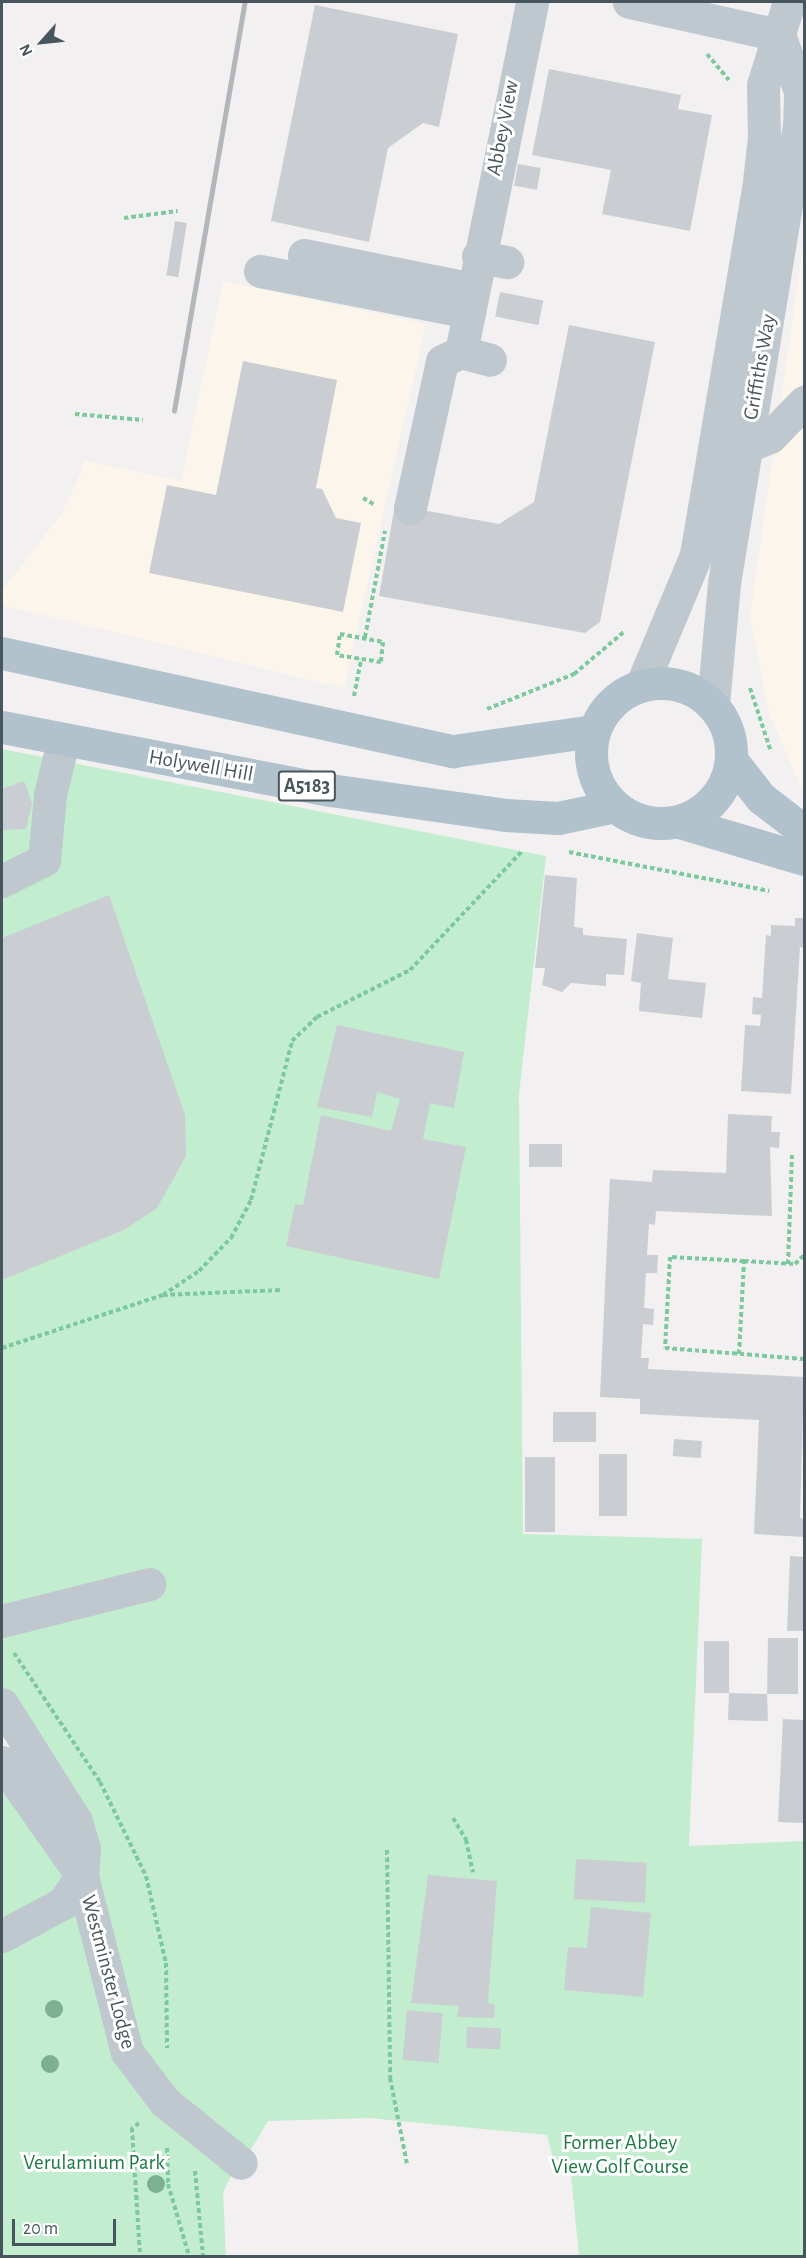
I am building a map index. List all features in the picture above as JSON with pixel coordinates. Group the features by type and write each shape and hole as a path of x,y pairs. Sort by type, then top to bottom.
{"main road":[{"path":"2,653 453,751 594,730"},
{"path":"679,822 708,807 727,781 732,761 731,737 713,704 682,685 642,684 610,704 594,730 594,774 615,806 641,821 679,822 804,859"},
{"name":"Holywell Hill","path":"2,727 63,741 505,815 558,818 615,806"},
{"path":"732,761 761,798 804,831"}],"street":[{"name":"Abbey View","path":"392,513 465,358 470,301 493,259 532,2"},
{"path":"629,2 690,8 778,35"},
{"name":"Griffiths Way","path":"642,684 696,555 758,190 765,137 763,85 789,2"},
{"name":"Griffiths Way","path":"713,704 717,629 800,126 800,91 778,35"},
{"path":"304,255 470,301"},
{"path":"260,271 470,301"},
{"path":"746,447 770,437 804,402"},
{"path":"2,881 44,860 50,795 63,741"},
{"path":"2,1622 150,1584"},
{"name":"Westminster Lodge","path":"2,1704 76,1821 84,1849 82,1876 127,2052 165,2102 241,2163"},
{"name":"Westminster Lodge","path":"2,1762 82,1876"},
{"path":"2,1936 63,1903 82,1876"}],"path":[{"path":"705,59 733,85"},
{"path":"124,218 178,212"},
{"path":"75,414 143,420"},
{"path":"363,498 392,513 365,637"},
{"path":"475,714 574,674 633,623"},
{"path":"340,634 383,642 381,662 361,658 337,655 340,634"},
{"path":"353,699 361,658"},
{"path":"746,676 773,760"},
{"path":"342,696 363,701"},
{"path":"2,1348 163,1295 199,1271 231,1238 251,1200 292,1041 317,1017 410,969 525,844"},
{"path":"562,850 769,891"},
{"path":"788,1264 792,1155"},
{"path":"804,1255 788,1264 670,1257 665,1348 804,1359"},
{"path":"740,1354 744,1261"},
{"path":"163,1295 282,1290"},
{"path":"453,1818 466,1840 473,1872"},
{"path":"387,1850 390,2078 407,2164"},
{"path":"140,2256 132,2128 165,2102"},
{"path":"165,2102 168,2184 189,2256"},
{"path":"192,2124 203,2256"}],"shaded area":[{"path":"804,239 804,795 768,710 750,615"},
{"path":"223,281 426,324 344,688 2,605 2,591 62,513 86,461 181,481"}],"green space":[{"name":"Former Abbey View Golf Course","path":"2,749 546,856 519,1094 523,1534 702,1539 689,1846 804,1841 804,2256 579,2256 571,2175 555,2167 547,2135 369,2118 268,2121 245,2159 133,2053 81,1806 2,1687"},
{"name":"Verulamium Park","path":"2,1762 56,1843 115,2012 231,2176 223,2193 226,2256 2,2256"}],"building":[{"path":"315,5 458,34 439,127 423,123 388,148 369,242 271,221"},
{"path":"549,69 681,95 678,109 712,115 690,231 602,214 611,170 532,155"},
{"path":"518,164 541,168 537,190 514,186"},
{"path":"175,221 187,223 178,277 166,275"},
{"path":"500,292 543,300 538,325 495,317"},
{"path":"569,325 655,342 600,622 585,633 379,596 395,505 499,524 534,502"},
{"path":"243,361 337,380 316,488 322,489 336,518 361,523 343,612 149,573 167,485 216,495"},
{"path":"24,781 32,803 26,829 2,830 2,789"},
{"path":"545,875 577,878 574,927 583,928 583,935 627,939 624,975 606,974 606,986 571,983 562,992 542,985 545,968 535,968"},
{"path":"109,895 185,1115 186,1156 157,1208 124,1230 2,1280 2,938"},
{"path":"795,918 804,918 804,948 800,947 791,1094 741,1091 745,1025 760,1026 761,1015 752,1014 753,997 762,998 766,935 771,936 771,925 795,926"},
{"path":"637,933 673,938 668,979 706,983 702,1018 639,1011 641,983 631,981"},
{"path":"337,1025 464,1052 454,1108 430,1103 423,1139 466,1147 439,1279 286,1246 295,1204 303,1205 321,1115 391,1131 400,1099 377,1092 372,1117 317,1107"},
{"path":"728,1114 772,1116 771,1132 780,1132 779,1148 770,1147 772,1216 656,1211 655,1225 649,1224 647,1255 658,1255 657,1273 646,1273 644,1308 654,1309 653,1325 643,1324 641,1358 649,1358 648,1369 804,1377 800,1518 804,1519 804,1537 754,1534 759,1420 640,1414 640,1399 600,1397 610,1179 652,1182 653,1170 726,1173"},
{"path":"529,1144 562,1144 562,1167 529,1167"},
{"path":"553,1412 596,1412 596,1442 553,1442"},
{"path":"674,1439 702,1441 701,1458 673,1456"},
{"path":"599,1454 627,1454 627,1516 599,1516"},
{"path":"525,1457 555,1457 555,1532 525,1532"},
{"path":"790,1556 804,1557 804,1631 787,1631"},
{"path":"768,1638 798,1638 798,1694 767,1694"},
{"path":"704,1641 729,1641 729,1693 704,1693"},
{"path":"729,1693 767,1694 768,1721 728,1720"},
{"path":"783,1719 804,1720 804,1823 778,1822"},
{"path":"576,1859 647,1863 645,1903 574,1899"},
{"path":"428,1875 497,1881 488,2003 495,2005 494,2018 457,2017 459,2006 411,2003"},
{"path":"591,1907 651,1913 643,1997 564,1990 568,1947 587,1948"},
{"path":"407,2010 443,2013 439,2063 403,2060"},
{"path":"467,2027 501,2028 500,2049 466,2048"}],"railway":[{"path":"174,411 245,2"}]}
